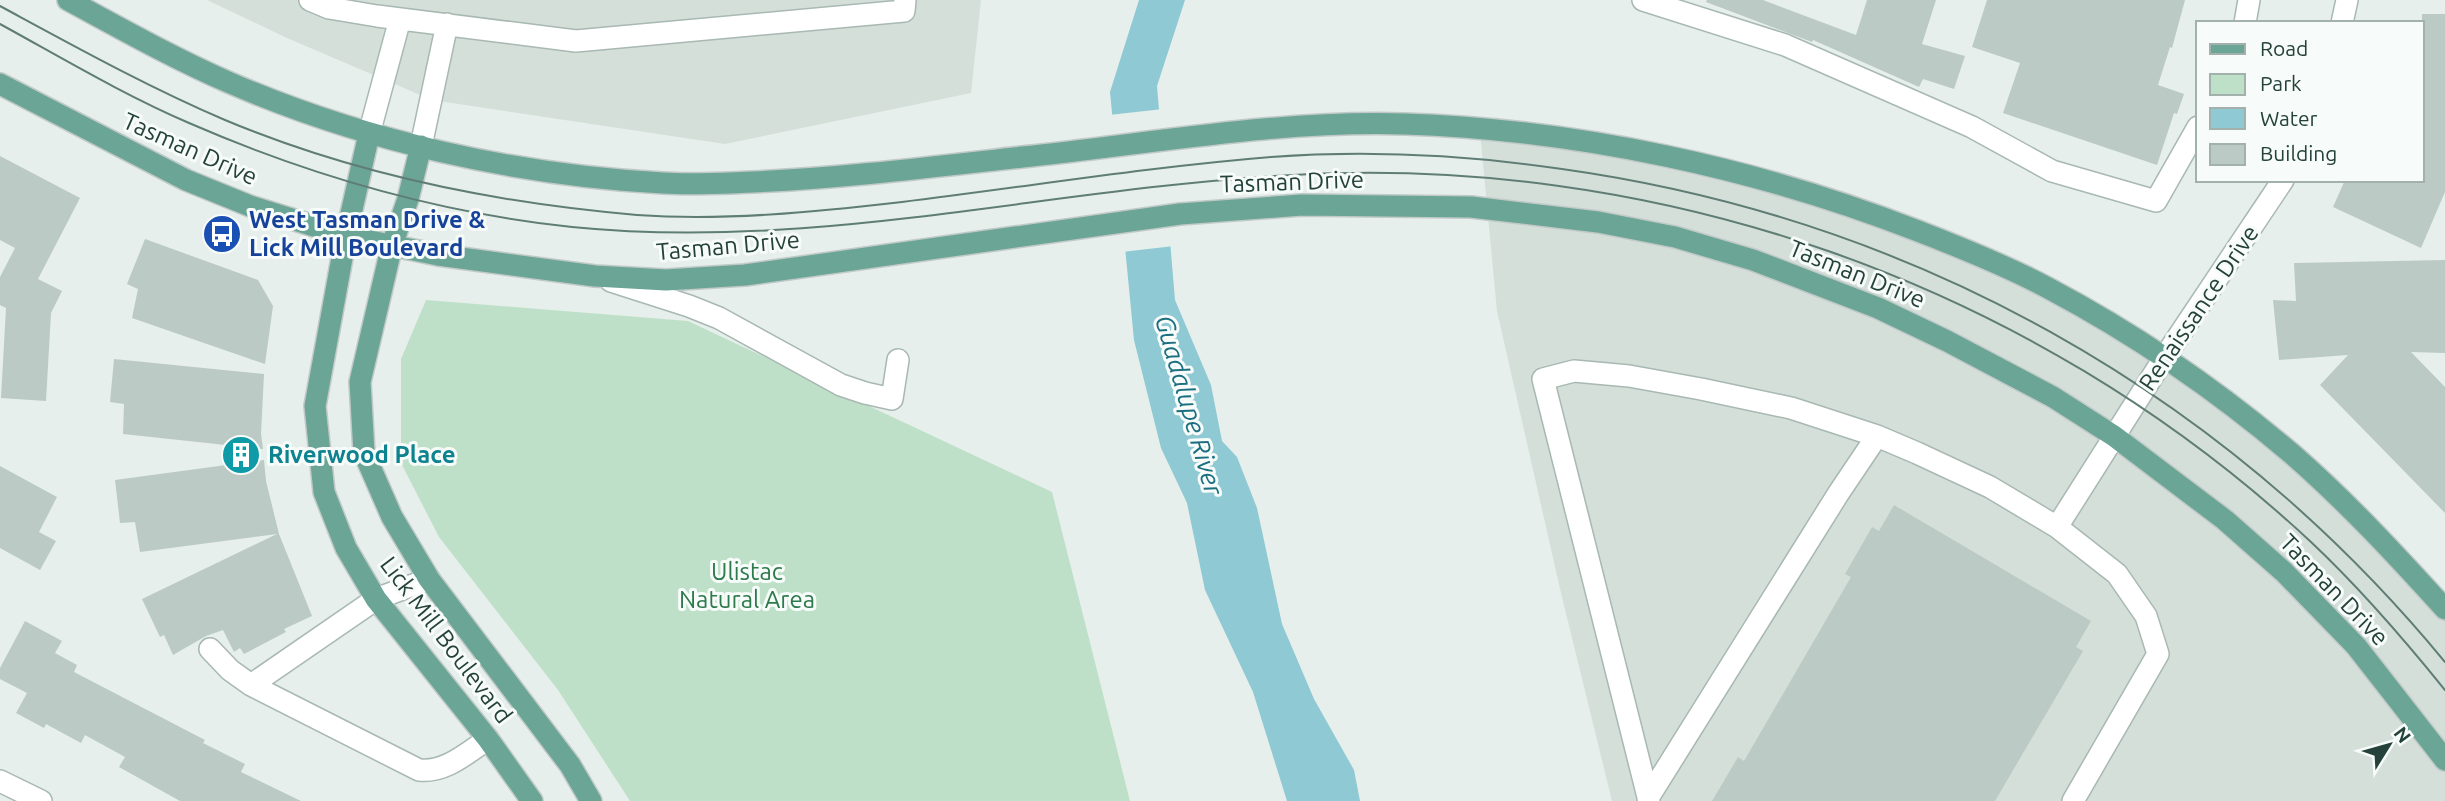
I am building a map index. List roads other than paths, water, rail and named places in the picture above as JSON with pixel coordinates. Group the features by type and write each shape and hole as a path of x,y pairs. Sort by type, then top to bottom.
{"main road":[{"name":"Tasman Drive","path":"68,0 228,82 369,134 521,167 667,184 808,180 1268,129 1402,124 1476,129 1609,146 1698,162 1876,215 1962,248 2041,284 2105,319 2164,358 2289,452 2385,543 2445,609"},
{"name":"Tasman Drive","path":"0,85 186,180 250,206 346,236 496,264 595,276 666,280 745,275 1042,233 1245,208 1302,205 1471,207 1598,222 1675,237 1753,260 1878,308 2053,397 2114,436 2225,520 2284,572 2356,646 2445,760"},
{"name":"Lick Mill Boulevard","path":"369,134 346,236 315,405 324,492 345,548 376,599 488,739 533,801"},
{"name":"Lick Mill Boulevard","path":"421,146 408,199 392,245 360,382 364,453 392,517 429,579 570,765 590,801"}],"street":[{"path":"310,0 329,8 400,19 576,41 904,11 905,0"},
{"path":"1643,0 1785,45 1972,127 2052,172 2156,201 2196,131"},
{"path":"2245,21 2249,0"},
{"path":"2342,21 2347,0"},
{"path":"369,134 400,19"},
{"path":"421,146 447,24"},
{"name":"Renaissance Drive","path":"2057,527 2164,358 2282,182"},
{"path":"595,276 719,318 814,371 865,393 892,399 898,360"},
{"path":"1648,800 1543,379 1574,371 1629,376 1791,408 1877,436 1990,487 2057,527 2117,574 2146,615 2158,654 2073,801"},
{"path":"1648,800 1838,494 1877,436"},
{"path":"251,685 376,599 429,579"},
{"path":"209,649 230,670 251,685 419,770 442,768 488,739"},
{"path":"0,781 41,801"}],"water":[{"name":"Guadalupe River","path":"1139,0 1185,0 1157,86 1175,300 1211,385 1222,441 1237,457 1257,508 1282,624 1314,699 1354,770 1360,801 1287,801 1253,692 1205,590 1187,503 1161,448 1134,340 1110,92"}],"tram line":[{"path":"0,6 168,94 275,139 325,156 427,184 584,210 670,217 803,212 1179,166 1271,157 1344,154 1417,155 1526,164 1691,193 1816,228 1936,275 2050,332 2159,399 2262,477 2357,565 2445,662"},
{"path":"0,24 93,76 165,112 282,160 329,176 425,202 523,221 572,227 661,232 749,231 924,216 1186,183 1274,176 1416,174 1557,186 1696,212 1830,252 1960,305 2085,371 2202,451 2311,542 2381,614 2445,690"}],"place":[{"name":"West Tasman Drive & Lick Mill Boulevard","path":"222,234"},
{"name":"Riverwood Place","path":"241,455"}],"park label":[{"name":"Ulistac Natural Area","path":"747,586"}]}
